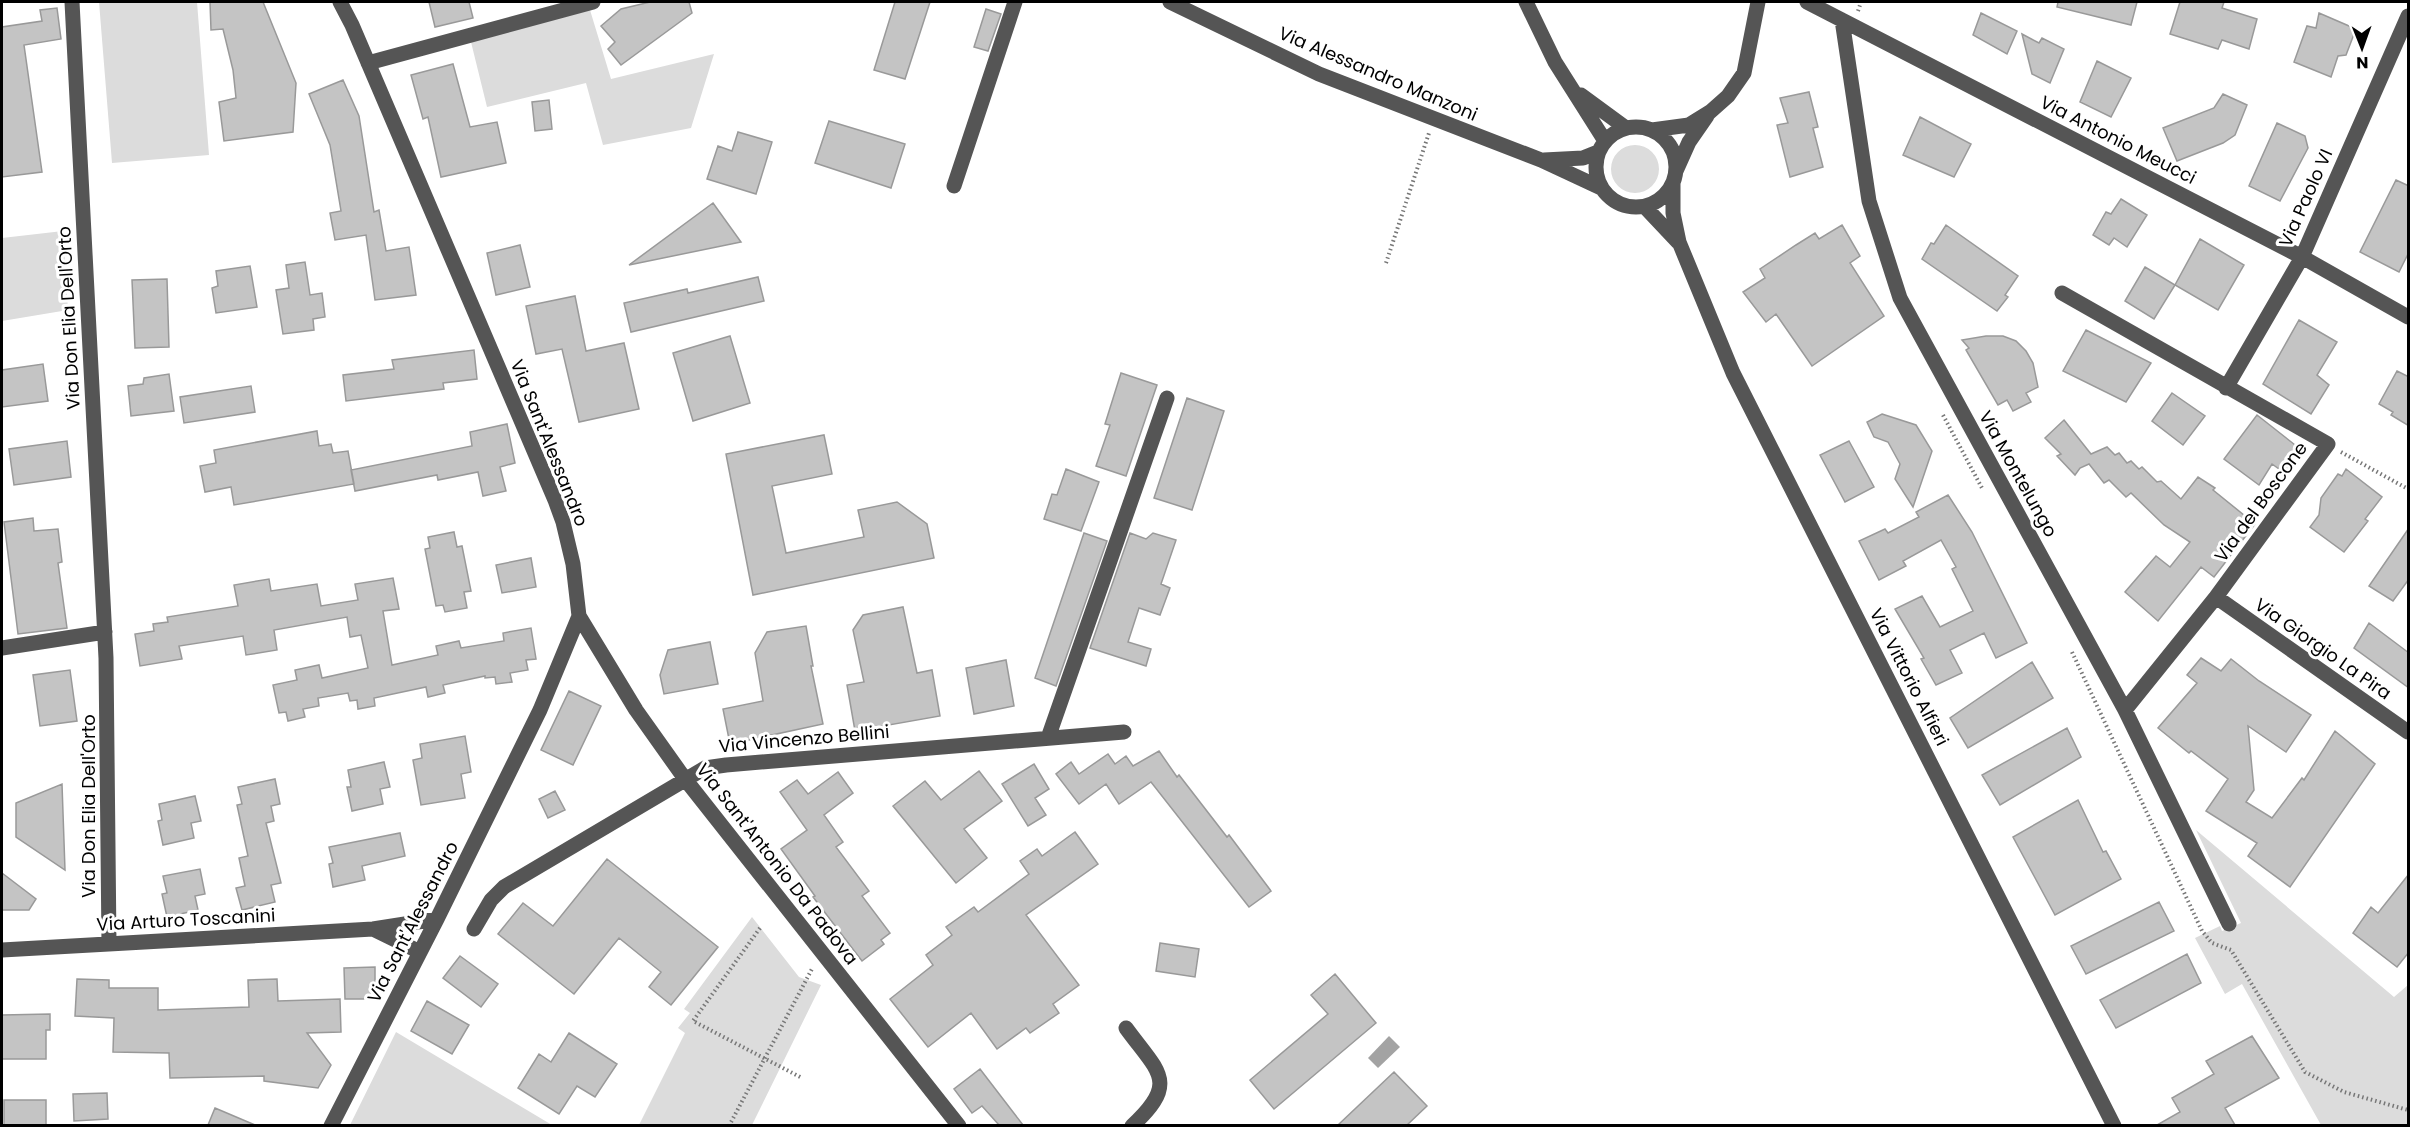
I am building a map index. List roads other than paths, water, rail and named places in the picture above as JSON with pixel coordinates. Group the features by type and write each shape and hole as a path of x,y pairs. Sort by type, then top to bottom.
{"street":[{"name":"Via Don Elia Dell'Orto","path":"72,2 105,632 108,710 109,944"},
{"name":"Via Sant'Alessandro","path":"331,1125 437,919 547,695 579,616 573,564 557,506 340,2"},
{"path":"368,63 593,2"},
{"path":"954,186 1015,2"},
{"name":"Via Alessandro Manzoni","path":"1170,2 1318,74 1541,160 1601,188"},
{"path":"1526,2 1555,62 1573,90 1602,146"},
{"path":"1710,112 1689,142 1666,194 1657,202 1645,207 1632,208 1620,205 1609,198 1601,188 1596,177 1595,164 1602,146 1615,133 1626,128 1639,127 1652,130 1689,125 1710,112 1728,96 1744,73 1758,2"},
{"name":"Via Antonio Meucci","path":"1807,2 2302,257 2409,317"},
{"name":"Via Paolo VI","path":"2226,388 2302,257 2409,16"},
{"name":"Via Montelungo","path":"1842,20 1869,201 1900,298 2125,710 2229,924"},
{"path":"1573,90 1626,128"},
{"path":"1652,130 1671,146 1675,158 1675,177"},
{"name":"Via Alessandro Manzoni","path":"1541,160 1583,158 1602,146"},
{"name":"Via Vittorio Alfieri","path":"1675,177 1673,213 1678,242 1733,373 2114,1125"},
{"name":"Via Vittorio Alfieri","path":"1645,207 1678,242"},
{"name":"Via del Boscone","path":"2062,293 2328,444 2216,597 2125,710"},
{"path":"1048,738 1167,398"},
{"name":"Via Giorgio La Pira","path":"2216,597 2409,732"},
{"name":"Via Sant'Antonio Da Padova","path":"579,616 636,710 685,779 825,956 951,1122"},
{"path":"2,648 105,632"},
{"name":"Via Vincenzo Bellini","path":"474,929 491,900 504,887 705,768 1124,732"},
{"name":"Via Arturo Toscanini","path":"2,950 373,929 437,919"},
{"name":"Via Arturo Toscanini","path":"373,929 420,952"},
{"path":"1126,1028 1155,1069 1160,1084 1155,1101 1132,1125"}]}
